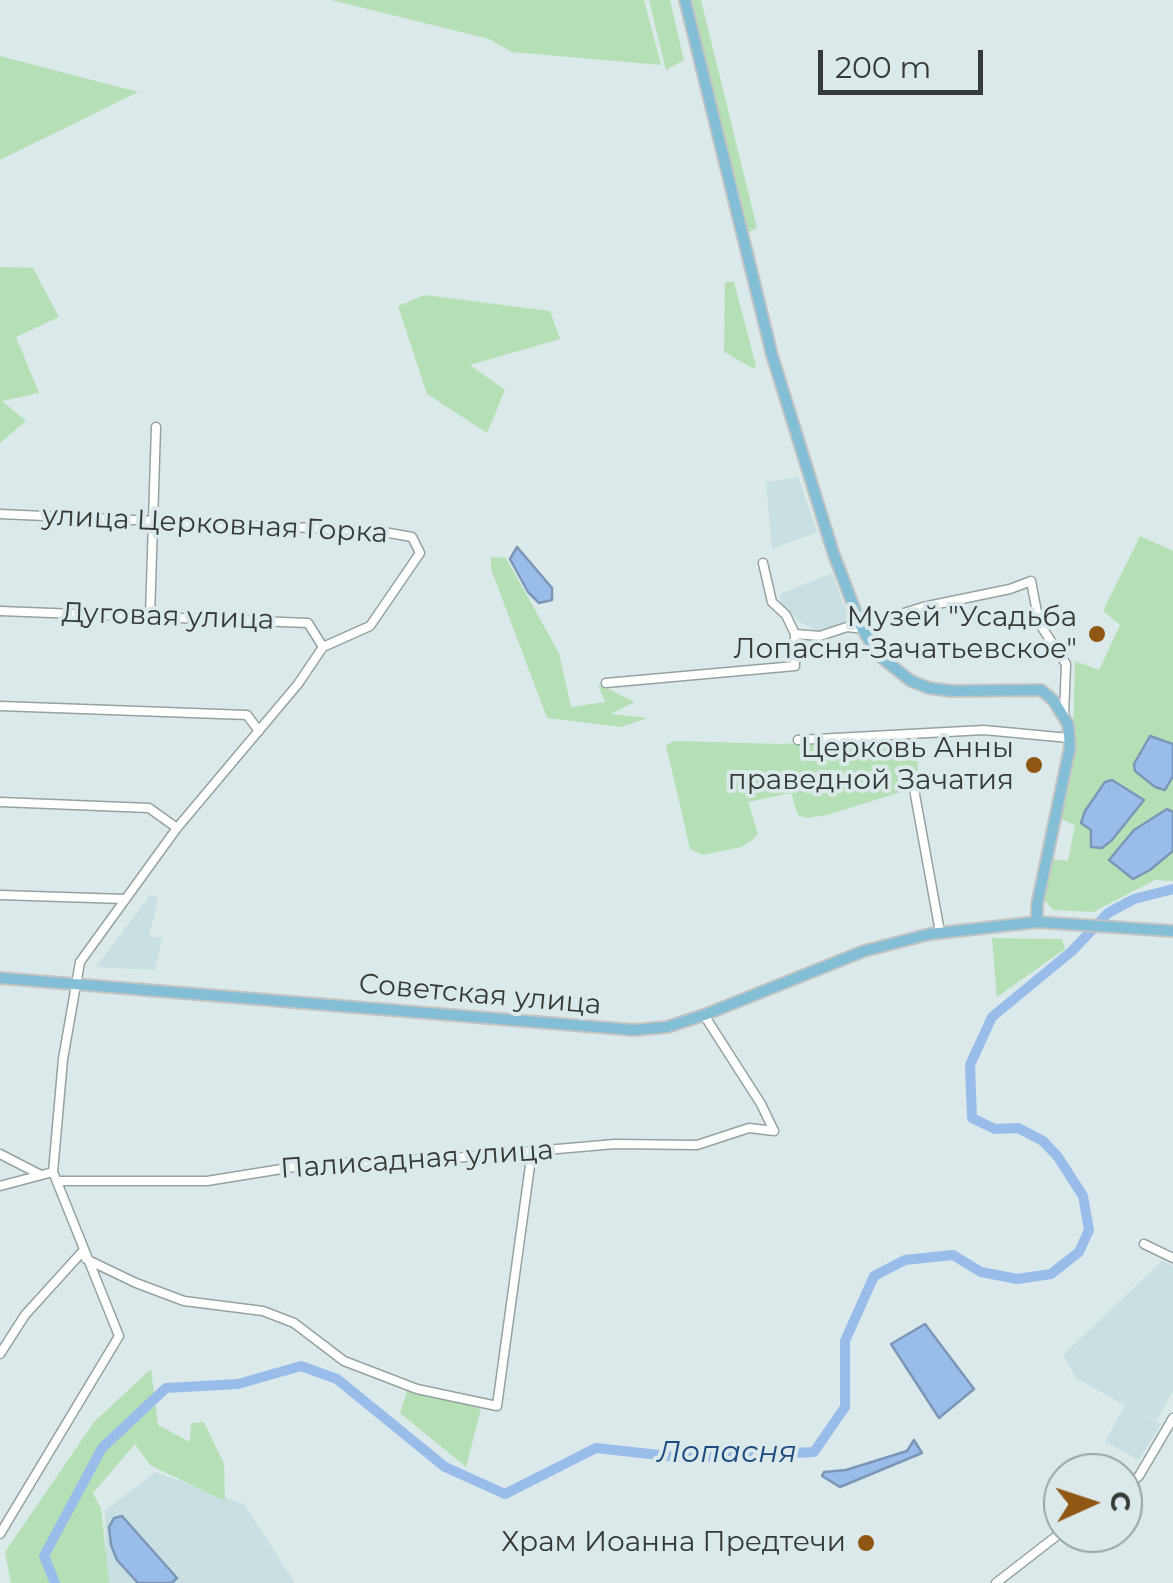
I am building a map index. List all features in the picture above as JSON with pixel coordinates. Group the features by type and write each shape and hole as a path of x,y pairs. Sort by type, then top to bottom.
{"main road":[{"path":"686,0 772,355 833,552 861,626 878,654 911,681 952,691 1041,690 1064,715 1070,738 1036,922"},
{"name":"Советская улица","path":"0,978 634,1030 667,1026 704,1015 864,951 940,932 1036,922 1173,931"}],"street":[{"path":"150,616 156,428"},
{"name":"улица Церковная Горка","path":"0,514 378,530 412,538 420,553 370,626 323,646"},
{"path":"606,682 795,666 795,634 786,615 772,602 763,563"},
{"path":"795,634 820,636 923,607 1010,590 1031,581 1039,624 1066,664 1064,715"},
{"name":"Дуговая улица","path":"0,611 308,622 323,646"},
{"path":"0,1534 119,1336 55,1177 74,985 80,962 177,828 298,684 323,646"},
{"path":"0,706 247,715 259,731"},
{"path":"798,740 984,730 1070,738"},
{"path":"914,789 940,932"},
{"path":"0,802 150,808 177,828"},
{"path":"0,895 125,899"},
{"name":"Палисадная улица","path":"0,1186 39,1174 207,1181 294,1167 615,1144 697,1145 749,1128 774,1131 704,1015"},
{"path":"84,1254 136,1283 184,1301 263,1310 294,1324 344,1361 418,1389 497,1406 532,1151"},
{"path":"0,1154 39,1174"},
{"path":"1144,1244 1173,1258"},
{"path":"0,1354 24,1315 84,1254"},
{"path":"1143,1469 1173,1418"},
{"path":"996,1583 1043,1547"}],"shaded area":[{"path":"798,477 817,532 772,549 766,482"},
{"path":"832,573 850,622 818,631 800,622 781,603 780,594"},
{"path":"151,894 158,899 149,937 162,937 155,970 96,967"},
{"path":"1162,1261 1173,1266 1173,1390 1157,1420 1143,1414 1161,1424 1143,1453 1126,1453 1105,1442 1125,1405 1076,1378 1063,1355"},
{"path":"155,1472 244,1504 295,1583 106,1583 105,1511"}],"green space":[{"path":"331,0 644,0 661,65 512,52 489,39"},
{"path":"649,0 670,0 684,60 666,70"},
{"path":"692,0 701,0 757,228 747,233"},
{"path":"0,56 138,92 0,160"},
{"path":"0,267 33,268 59,317 16,337 39,393 2,401 26,421 0,443"},
{"path":"725,282 734,282 754,369 724,352"},
{"path":"425,295 550,311 560,339 470,365 505,390 487,433 427,394 398,306"},
{"path":"1140,536 1173,551 1173,881 1155,880 1093,912 1053,910 1043,898 1050,859 1068,861 1075,825 1058,818 1073,738 1075,661 1099,670 1120,625 1103,611"},
{"path":"491,557 506,558 559,653 571,707 605,702 598,684 635,702 611,714 648,718 621,727 547,718 491,569"},
{"path":"917,736 918,783 914,788 807,818 798,815 791,793 748,802 758,834 751,841 703,855 690,849 666,745 675,741 782,744"},
{"path":"992,938 1062,939 1065,949 997,997"},
{"path":"151,1369 158,1425 190,1442 191,1423 204,1422 224,1464 225,1501 150,1465 135,1444 93,1493 101,1509 109,1583 11,1583 5,1552 94,1422"},
{"path":"408,1388 481,1409 466,1467 400,1413"}],"water":[{"path":"517,547 552,588 552,600 539,603 528,592 510,559"},
{"path":"1150,736 1173,744 1173,776 1165,790 1135,771 1134,764"},
{"path":"1112,780 1144,800 1112,840 1102,848 1091,847 1091,830 1081,823 1105,782"},
{"path":"1167,809 1173,812 1173,851 1133,879 1109,860 1134,830"},
{"path":"925,1324 974,1389 939,1418 891,1344"},
{"path":"914,1440 922,1453 840,1487 822,1476 824,1472 846,1470 907,1451"},
{"path":"122,1516 177,1578 172,1583 138,1583 117,1560 109,1527 114,1518"}],"waterway":[{"name":"Лопасня","path":"55,1583 44,1556 102,1448 166,1388 238,1384 301,1366 337,1379 445,1467 505,1494 596,1448 686,1458 814,1452 845,1407 845,1341 874,1276 905,1260 953,1255 981,1272 1017,1279 1051,1274 1079,1252 1089,1230 1083,1196 1043,1141 1018,1128 995,1129 972,1118 970,1065 992,1017 1072,951 1108,913 1134,899 1173,889"}],"place":[{"name":"Музей \"Усадьба Лопасня-Зачатьевское\"","path":"1097,634"},
{"name":"Церковь Анны праведной Зачатия","path":"1034,765"},
{"name":"Храм Иоанна Предтечи","path":"866,1543"}]}
